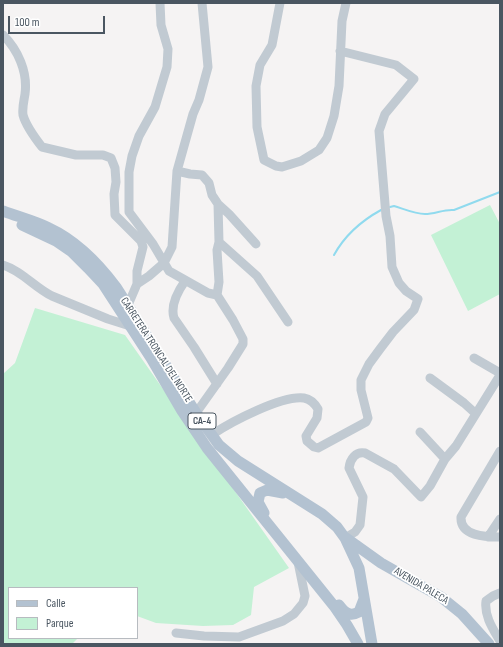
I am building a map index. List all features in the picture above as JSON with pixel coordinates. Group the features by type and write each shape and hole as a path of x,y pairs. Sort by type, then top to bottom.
{"main road":[{"name":"CARRETERA TRONCAL DEL NORTE","path":"3,211 51,229 78,247 102,269 128,305 196,413 213,434 219,445 230,454 332,522 345,538 359,568 372,644"},
{"name":"CARRETERA TRONCAL DEL NORTE","path":"3,219 56,241 72,252 103,284 196,432 239,489 285,543 334,606 358,644"},
{"path":"274,531 258,502 258,496 261,492 267,490 292,495"},
{"name":"AVENIDA PALECA","path":"345,538 385,565 441,597 462,614 489,644"},
{"path":"285,543 309,568 345,612 352,615 359,612 364,598"},
{"path":"359,568 362,562 368,560 376,561 385,565"}],"street":[{"path":"160,3 162,25 168,49 167,67 155,107 139,136 132,156 129,172 128,212 153,244 169,271 208,293 217,295"},
{"path":"136,284 150,276 164,263 172,247 177,171 208,67 202,3"},
{"path":"280,3 272,45 260,65 256,86 257,127 264,160 276,166 282,167 301,161 319,150 327,138 334,116 339,86 342,21 346,3"},
{"path":"3,35 10,42 24,69 25,94 23,116 42,147 76,155 103,155 111,158 115,168 116,182 114,194 115,215 141,241 143,248 137,271 136,284 128,305"},
{"path":"213,434 226,425 253,412 288,400 304,398 315,404 318,409 317,418 306,436 307,441 314,447 318,448 366,422 368,418 361,390 362,380 369,364 393,332 414,310 418,299 406,292 398,283 392,267 379,131 385,114 414,79 396,65 340,51"},
{"path":"177,171 202,175 209,183 212,195 218,204 234,219 256,244"},
{"path":"196,413 204,404 243,344 243,339 233,320 217,295 219,282 217,250 219,242 218,204"},
{"path":"219,242 257,276 288,322"},
{"path":"3,265 17,270 43,291 52,296 108,319 130,326"},
{"path":"185,280 174,302 172,313 217,384"},
{"path":"345,538 355,532 360,525 362,516 363,497 348,468 349,463 357,453 365,453 394,469 421,497 430,486 445,459 456,446 500,374 474,358"},
{"path":"430,378 464,403 475,414"},
{"path":"420,432 445,459"},
{"path":"500,451 460,517 460,522 463,528 477,536 500,537"},
{"path":"488,537 500,519"},
{"path":"176,633 237,640 283,621 294,614 303,603 305,596 298,560"},
{"path":"500,593 486,601 485,609 492,627 500,641"}],"green space":[{"path":"490,205 500,224 500,294 468,311 431,235"},
{"path":"35,308 125,335 289,568 254,587 251,615 233,625 203,626 156,623 138,616 138,587 8,587 8,639 77,639 72,644 3,644 3,374 15,363"}],"waterway":[{"path":"390,207 394,206 417,213 429,214 454,210 500,192"},
{"path":"334,255 343,241 354,229 381,210"}]}
